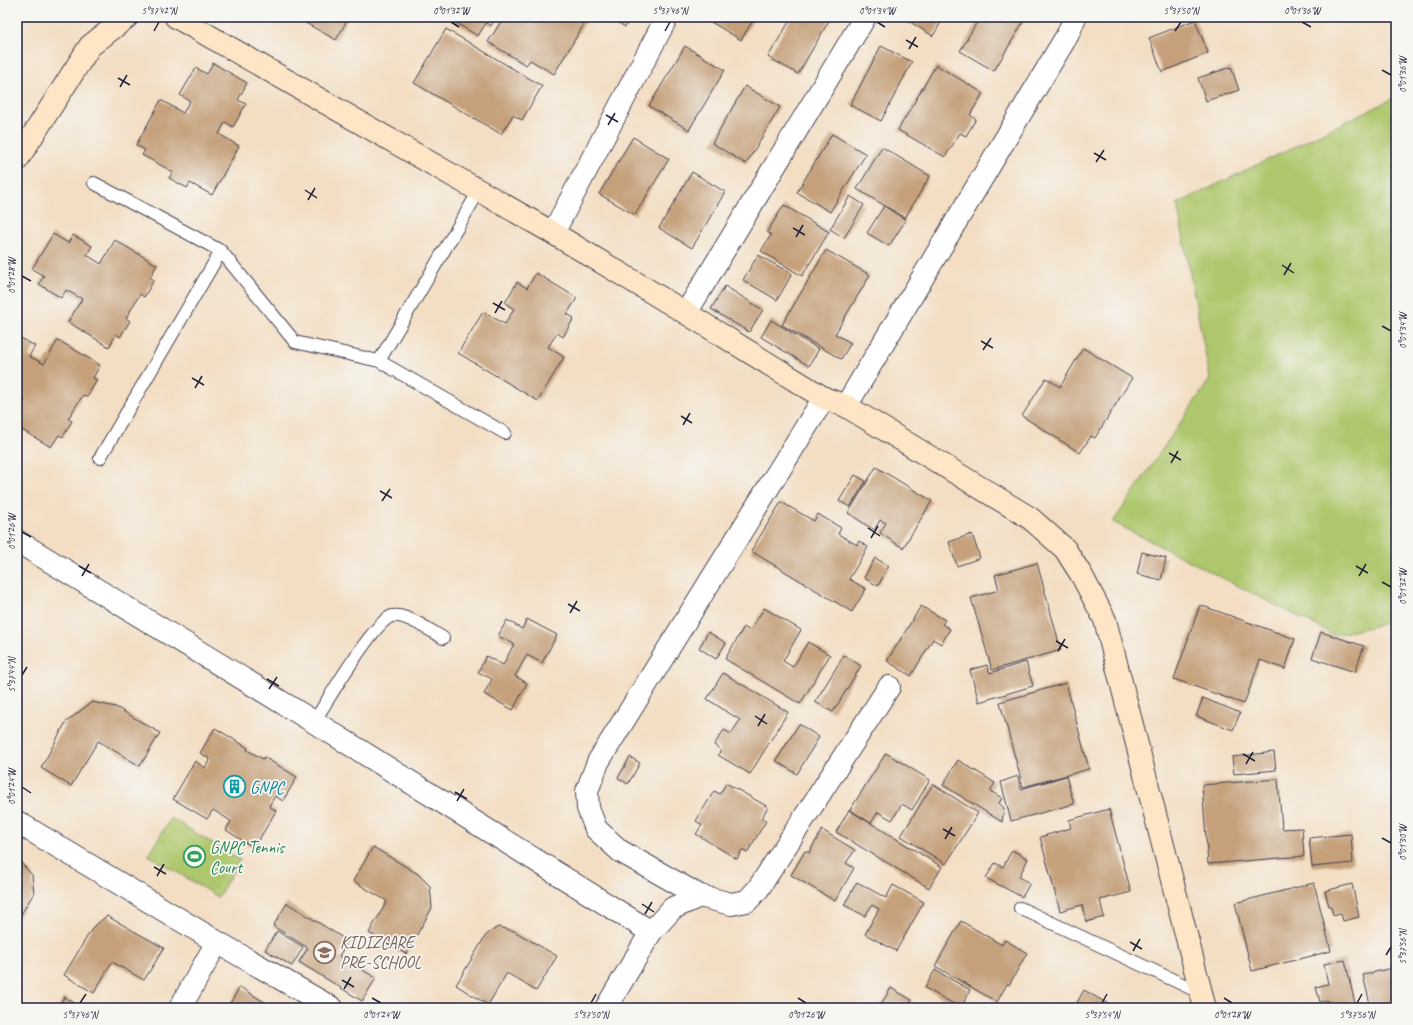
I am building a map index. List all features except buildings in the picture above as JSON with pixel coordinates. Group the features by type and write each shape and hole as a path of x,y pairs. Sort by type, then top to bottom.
{"street":[{"path":"17,160 90,46 127,17"},
{"path":"176,17 553,233 824,398 846,406 1030,518 1065,549 1082,576 1105,620 1203,1000"},
{"path":"553,233 667,17"},
{"path":"686,313 864,17"},
{"path":"846,406 1068,34 1075,17"},
{"path":"824,398 598,762 587,791 588,808 596,829 620,851 700,896 731,904 747,901 758,889 889,687"},
{"path":"17,541 314,722 651,932"},
{"path":"17,822 217,942 332,1008"},
{"path":"606,1008 651,932 674,908 700,896"},
{"path":"180,1008 217,942"}],"lane":[{"path":"94,182 221,251 295,342 379,361 505,432"},
{"path":"379,361 479,191"},
{"path":"100,458 221,251"},
{"path":"314,722 361,648 388,618 393,616 402,617 443,638"},
{"path":"1020,908 1203,1000"}],"green space":[{"path":"1396,97 1396,621 1334,635 1113,522 1210,379 1177,204"},
{"name":"GNPC Tennis Court","path":"171,818 240,860 218,897 148,855"}],"place":[{"name":"GNPC","path":"235,787"},
{"name":"GNPC Tennis Court","path":"194,857"},
{"name":"KIDIZCARE PRE-SCHOOL","path":"324,952"}]}
